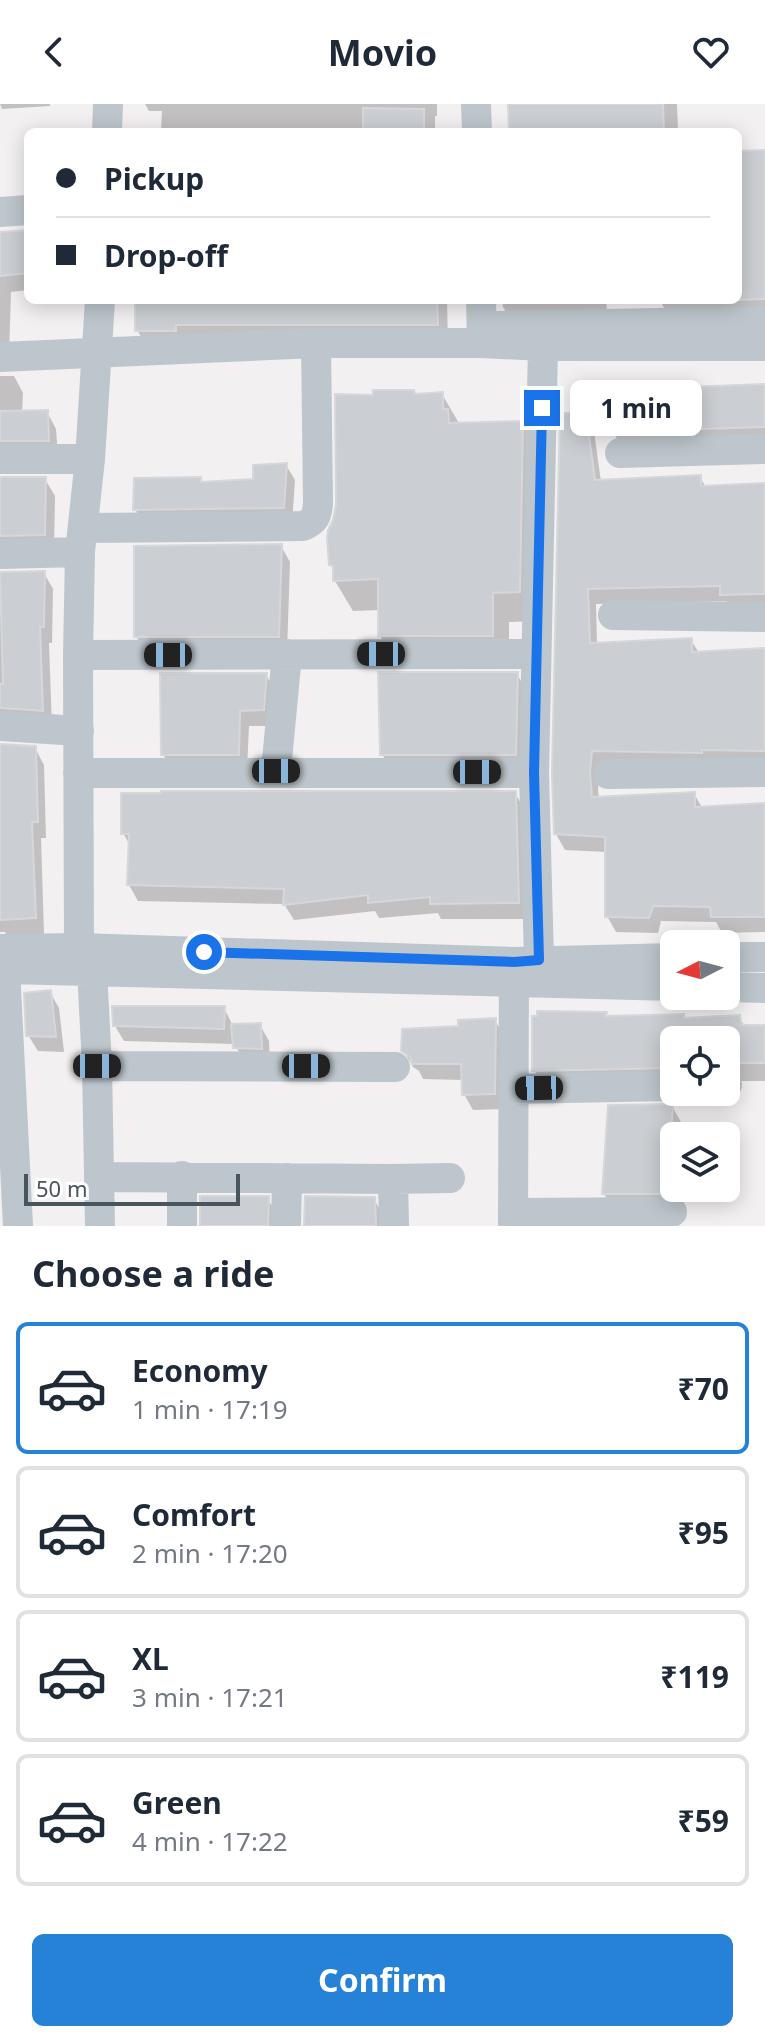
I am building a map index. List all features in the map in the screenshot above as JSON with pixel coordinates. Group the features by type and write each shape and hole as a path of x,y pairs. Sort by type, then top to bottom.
{"street":[{"path":"107,128 108,104"},
{"path":"476,104 477,128"},
{"path":"0,212 24,210"},
{"path":"100,304 82,540 78,773 86,959 97,1066 100,1226"},
{"path":"0,357 316,343 482,323 765,321"},
{"path":"482,323 543,346 765,346"},
{"path":"0,554 82,540 303,526 312,522 318,503 316,343"},
{"path":"543,346 534,773 512,1089 513,1219 672,1212"},
{"path":"620,453 765,449"},
{"path":"0,459 90,459"},
{"path":"613,615 765,617"},
{"path":"276,771 287,654"},
{"path":"78,655 536,654"},
{"path":"0,726 79,731"},
{"path":"608,774 765,772"},
{"path":"78,773 534,773"},
{"path":"740,957 765,957"},
{"path":"18,1226 2,959 522,968 660,959"},
{"path":"522,968 660,984"},
{"path":"740,987 765,988"},
{"path":"97,1066 395,1067"},
{"path":"512,1089 660,1086"},
{"path":"182,1176 182,1226"},
{"path":"100,1177 450,1178"},
{"path":"286,1226 287,1178"},
{"path":"393,1179 394,1226"}],"building":[{"path":"508,104 663,104 664,128 509,128"},
{"path":"363,108 424,109 424,128 363,128"},
{"path":"765,150 765,299 742,300 742,151"},
{"path":"24,230 24,273 0,276 0,232"},
{"path":"135,304 437,304 438,325 176,325 176,331 135,331"},
{"path":"765,384 765,427 611,432 611,390"},
{"path":"373,390 414,390 415,394 443,392 443,409 448,409 449,423 523,421 520,592 493,593 493,636 378,636 378,579 333,581 327,538 336,505 335,394 373,395"},
{"path":"48,410 49,441 0,441 0,411"},
{"path":"560,413 586,413 595,480 701,475 701,486 765,483 765,594 720,595 720,586 588,589 590,643 692,638 692,652 765,648 765,751 592,751 590,773 592,797 695,792 695,807 765,803 765,917 711,917 710,907 653,906 649,918 605,917 605,837 554,834 552,773"},
{"path":"287,463 284,508 133,510 134,478 201,477 201,482 253,479 253,465"},
{"path":"0,477 46,477 45,535 0,536"},
{"path":"282,544 279,637 134,637 134,546"},
{"path":"45,571 44,627 40,627 43,711 0,708 0,684 3,684 0,572"},
{"path":"378,672 518,672 516,755 380,755"},
{"path":"160,673 267,673 264,710 240,711 239,755 161,755"},
{"path":"0,744 36,746 38,822 32,822 36,918 0,920"},
{"path":"516,791 519,903 430,904 430,897 368,903 368,895 283,905 284,889 127,885 129,834 121,834 121,793"},
{"path":"51,990 56,1037 26,1036 24,993"},
{"path":"112,1006 225,1006 224,1029 113,1026"},
{"path":"537,1011 607,1012 606,1016 684,1014 684,1018 740,1015 741,1025 765,1025 765,1063 740,1063 740,1026 660,1026 660,1068 532,1071 532,1016 537,1016"},
{"path":"496,1018 495,1094 462,1095 461,1064 412,1064 410,1057 401,1051 402,1029 458,1026 458,1020"},
{"path":"261,1023 262,1049 233,1048 231,1024"},
{"path":"608,1105 673,1106 672,1122 660,1122 660,1194 602,1194"},
{"path":"200,1196 269,1196 268,1226 200,1226"},
{"path":"305,1196 375,1197 376,1226 304,1226"}],"route":[{"path":"204,952 514,962 539,960 534,773 542,408"}]}
